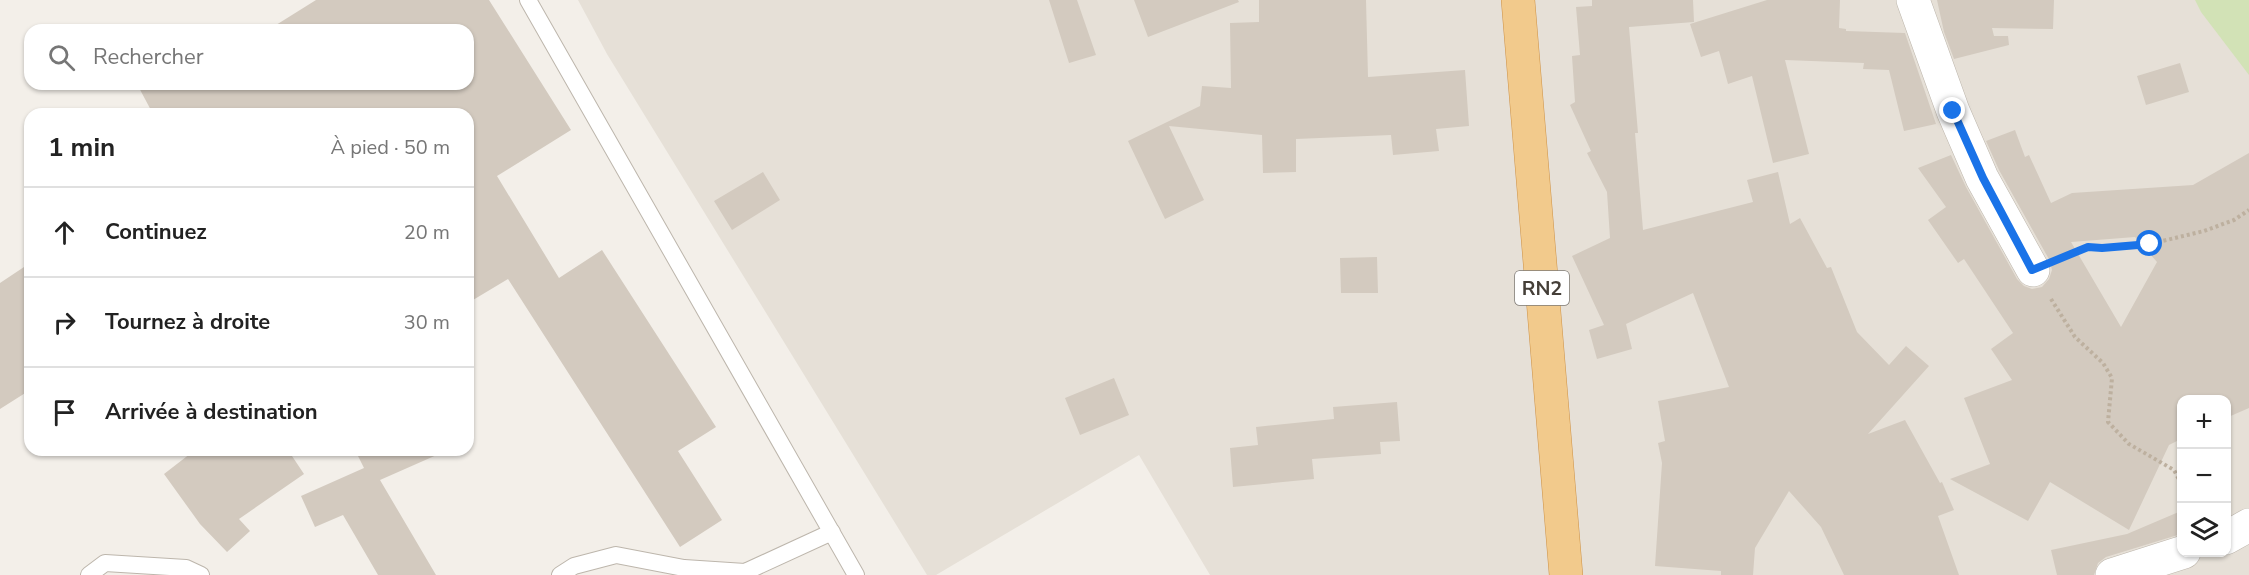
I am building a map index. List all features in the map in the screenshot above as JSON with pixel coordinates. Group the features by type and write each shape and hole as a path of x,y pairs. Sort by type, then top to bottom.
{"highway":[{"name":"RN2","path":"1518,0 1566,575"}],"street":[{"path":"1913,0 1953,111 1978,169 2032,270"},
{"path":"2231,535 2249,525"},
{"path":"2112,575 2177,554"}],"lane":[{"path":"528,0 856,575"},
{"path":"561,575 574,566 616,555 684,568 745,572 832,532"},
{"path":"89,575 105,563 186,568 201,575"}],"path":[{"path":"2177,476 2174,470 2128,444 2108,422 2112,378 2103,363 2075,337 2032,270 2088,247 2150,244 2204,231 2234,220 2249,210"}],"shaded area":[{"path":"578,0 2249,0 2249,575 1210,575 1139,455 936,575 927,575 607,54"}],"green space":[{"path":"2195,0 2249,0 2249,75 2201,12"}],"building":[{"path":"316,0 489,0 571,130 497,176 559,278 602,250 716,427 678,451 722,520 680,547 508,279 474,299 474,108 150,108 140,90 474,90 474,24 278,24"},
{"path":"1049,0 1077,0 1096,55 1069,63"},
{"path":"1134,0 1238,0 1239,2 1148,37"},
{"path":"1259,0 1366,0 1368,77 1465,70 1469,126 1436,129 1439,151 1393,155 1391,135 1296,139 1296,172 1263,173 1262,135 1169,126 1204,200 1165,219 1128,141 1200,106 1202,86 1231,88 1230,23 1259,22"},
{"path":"1592,0 1693,0 1694,22 1629,27 1643,230 1753,202 1747,180 1778,172 1790,224 1800,218 1827,268 1831,267 1857,332 1889,365 1906,346 1929,366 1868,434 1905,420 1940,483 1942,482 1954,510 1938,516 1959,575 1844,575 1821,527 1789,491 1755,548 1753,575 1721,575 1721,571 1655,566 1662,463 1658,443 1665,441 1658,401 1729,387 1693,293 1626,324 1632,349 1597,359 1589,330 1604,325 1572,256 1610,238 1607,192 1587,153 1591,151 1570,105 1575,102 1572,56 1580,55 1576,7 1592,6"},
{"path":"1767,0 1840,0 1839,28 1846,29 1846,31 1905,33 1936,124 1904,131 1889,70 1863,69 1864,63 1785,60 1809,154 1773,163 1752,76 1728,84 1719,51 1701,57 1690,24"},
{"path":"1937,0 2054,0 2053,29 1992,28 1994,36 2008,36 2009,45 1954,59 1944,32"},
{"path":"2180,63 2189,92 2146,105 2137,76"},
{"path":"2015,130 2025,157 2029,155 2051,203 2072,193 2193,185 2249,153 2249,408 2231,416 2231,395 2177,395 2177,441 2169,445 2129,530 2050,482 2028,521 1950,479 1990,464 1964,398 2012,380 1991,349 2013,333 1964,259 1958,263 1928,220 1946,207 1918,168 1951,155 2017,279 2024,286 2032,289 2042,287 2049,279 2052,270 2050,261 1999,170 1986,141","holes":["2135,237 2157,262 2121,327 2071,242"]},
{"path":"763,172 780,200 732,230 714,201"},
{"path":"1377,257 1378,293 1341,293 1340,258"},
{"path":"24,267 24,394 0,409 0,283"},
{"path":"1114,378 1129,415 1080,435 1065,398"},
{"path":"1397,402 1400,441 1380,442 1381,454 1312,459 1314,479 1233,487 1230,448 1258,445 1256,427 1334,419 1333,407"},
{"path":"187,456 292,456 304,474 239,519 250,531 227,552 200,524 164,474"},
{"path":"358,456 434,456 380,480 436,575 378,575 343,515 315,527 301,496 364,468"},
{"path":"2177,513 2177,535 2106,557 2098,563 2094,575 2057,575 2051,550 2127,534"}],"route":[{"path":"1953,111 2006,225 2032,270 2088,247 2150,244"}]}
